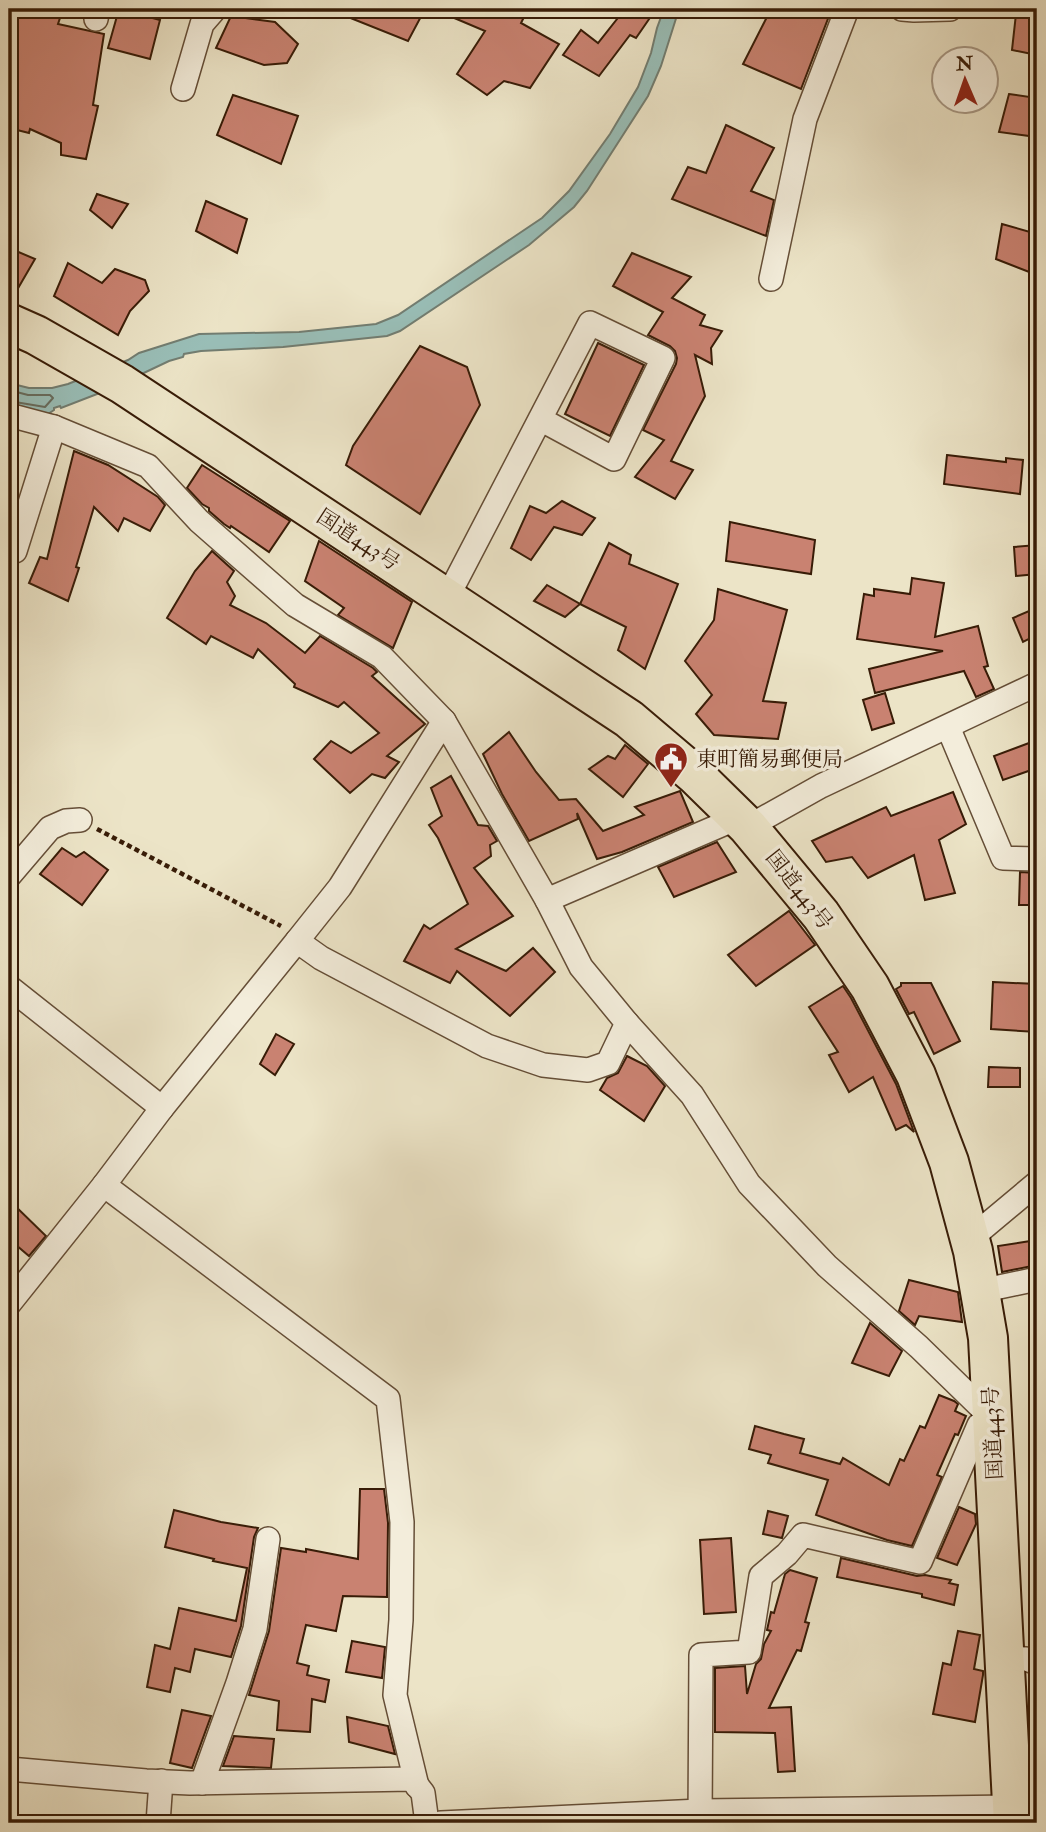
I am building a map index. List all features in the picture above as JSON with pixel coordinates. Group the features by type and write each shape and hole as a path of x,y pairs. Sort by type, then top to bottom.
{"highway":[{"name":"国道443号","path":"9,323 36,335 122,384 629,719 695,775 748,827 821,915 870,987 916,1075 949,1162 970,1239 980,1291 988,1338 993,1419 1021,1660 1013,1815"}],"street":[{"path":"183,89 202,24 215,9"},
{"path":"771,279 805,119 846,9"},
{"path":"902,9 950,9"},
{"path":"447,598 540,419 590,323 663,358 614,459 540,419"},
{"path":"9,415 54,426 148,466 199,521 295,605 382,657 444,721 547,900 581,967 692,1095 749,1184 827,1266 919,1347 993,1419 979,1425 920,1562 803,1535 787,1555 761,1576 749,1652 701,1655 700,1817"},
{"path":"15,551 54,426"},
{"path":"547,900 728,822 748,827 821,786 1037,684"},
{"path":"9,1304 340,887 444,721"},
{"path":"948,727 1003,858 1037,859"},
{"path":"9,876 50,828 66,821 80,820"},
{"path":"297,941 321,958 487,1046 542,1065 588,1070 608,1063 628,1023"},
{"path":"9,986 162,1108"},
{"path":"970,1239 1037,1183"},
{"path":"104,1185 388,1399 402,1522 401,1620 395,1695 417,1786"},
{"path":"980,1291 1037,1279"},
{"path":"202,1783 256,1629 268,1539"},
{"path":"9,1769 161,1782 412,1779 423,1793 427,1823"},
{"path":"158,1823 161,1782"},
{"path":"441,1823 700,1817 1013,1815"}],"path":[{"path":"80,820 257,913 289,931 297,941"}],"water":[{"path":"664,9 679,9 661,66 648,96 574,207 529,245 400,331 387,336 184,354 183,357 110,389 61,408 54,408 48,414 9,408 9,383 29,388 52,388 68,384 139,353 199,334 299,332 376,324 398,315 542,218 569,191 610,134 638,87"}],"building":[{"path":"14,9 63,9 58,24 104,34 93,105 98,106 86,159 61,155 61,143 30,129 29,133 9,128 9,31 11,32"},
{"path":"119,9 160,20 150,59 108,48"},
{"path":"328,9 425,9 408,41"},
{"path":"433,9 528,9 521,23 559,44 530,88 504,81 487,95 457,74 485,31"},
{"path":"625,9 656,9 636,38 630,35 599,76 563,55 581,30 598,43"},
{"path":"771,9 813,9 829,16 801,89 743,64"},
{"path":"1016,14 1037,18 1037,55 1012,50"},
{"path":"231,16 275,22 298,44 287,63 264,65 216,48"},
{"path":"1009,94 1037,98 1037,137 999,132"},
{"path":"233,95 298,116 281,164 217,135"},
{"path":"726,125 774,148 751,191 774,200 766,236 672,199 688,167 706,173"},
{"path":"97,194 128,204 112,228 90,210"},
{"path":"206,201 247,219 237,253 196,231"},
{"path":"1002,224 1037,234 1037,275 996,259"},
{"path":"9,248 35,259 10,302 9,301"},
{"path":"632,253 691,277 672,298 705,315 700,325 722,331 711,348 712,364 695,355 705,396 671,461 693,470 675,499 635,477 664,440 643,430 677,358 670,346 648,335 663,312 613,286"},
{"path":"68,263 102,283 115,269 145,280 149,291 130,311 118,335 54,296"},
{"path":"598,343 644,365 610,436 565,414"},
{"path":"420,346 467,367 480,405 420,514 346,465 353,446"},
{"path":"74,451 108,465 158,497 165,505 150,531 124,518 118,531 94,507 68,601 29,583 40,557 47,559"},
{"path":"947,455 1006,462 1006,458 1023,460 1020,494 944,484"},
{"path":"202,465 290,521 269,552 224,524 187,488"},
{"path":"562,501 595,518 582,535 554,527 531,560 511,548 530,506 546,513"},
{"path":"730,522 815,540 811,574 726,561"},
{"path":"319,541 412,602 393,648 338,615 344,608 305,581"},
{"path":"609,543 631,555 629,564 678,584 645,669 618,650 626,627 580,604"},
{"path":"1037,545 1037,574 1016,576 1014,547"},
{"path":"212,551 234,571 227,582 235,596 230,605 266,623 305,653 320,636 373,668 377,672 372,676 425,724 387,756 399,762 385,778 372,774 350,793 314,759 331,741 351,753 379,733 344,702 338,707 294,687 295,684 258,649 253,658 211,636 206,644 167,618 195,571"},
{"path":"912,578 944,583 935,637 978,626 988,666 984,667 994,689 976,697 964,671 875,693 869,669 943,651 857,639 864,594 874,596 874,589 910,594"},
{"path":"547,585 580,604 565,617 534,601"},
{"path":"718,589 787,610 763,701 786,703 778,739 714,735 696,714 712,695 685,661 714,620"},
{"path":"1029,611 1037,635 1023,642 1013,618"},
{"path":"885,693 894,723 872,730 863,700"},
{"path":"509,732 559,800 576,799 603,831 644,815 635,807 680,791 693,822 622,852 597,859 577,813 578,819 529,841 483,754"},
{"path":"1037,740 1037,768 1003,780 994,756"},
{"path":"625,745 648,764 623,797 589,769 608,756 615,759"},
{"path":"451,776 478,825 488,826 497,841 490,845 491,856 474,868 513,916 456,949 506,971 533,948 555,972 510,1016 457,971 450,983 404,961 424,925 430,929 468,904 438,838 429,825 442,816 431,788"},
{"path":"953,792 966,824 939,840 955,893 925,900 914,855 868,878 852,857 826,862 812,841 886,807 891,816"},
{"path":"717,842 736,872 674,897 658,867"},
{"path":"62,848 76,857 84,852 108,870 82,905 40,874"},
{"path":"1020,872 1037,873 1037,905 1019,905"},
{"path":"789,911 815,945 756,986 728,955"},
{"path":"993,982 1037,984 1037,1032 991,1029"},
{"path":"901,983 931,983 960,1041 934,1054 914,1012 909,1014 896,989"},
{"path":"843,986 896,1084 914,1132 906,1125 896,1130 873,1077 849,1092 829,1055 838,1052 809,1007"},
{"path":"276,1034 294,1044 275,1075 260,1064"},
{"path":"627,1056 647,1066 665,1086 644,1121 600,1090 607,1078 618,1073"},
{"path":"989,1067 1020,1068 1020,1087 988,1087"},
{"path":"9,1200 46,1236 29,1256 9,1239"},
{"path":"1037,1240 1037,1265 1002,1272 998,1246"},
{"path":"909,1280 958,1292 962,1322 919,1316 915,1325 899,1311"},
{"path":"870,1323 902,1351 889,1376 852,1363"},
{"path":"939,1395 958,1404 955,1411 966,1416 937,1475 942,1477 912,1546 816,1515 828,1480 768,1463 771,1455 749,1449 755,1426 804,1439 800,1453 840,1464 843,1458 889,1485 900,1459 904,1461 920,1426 925,1428"},
{"path":"360,1489 384,1489 388,1523 387,1597 343,1596 336,1631 306,1625 297,1663 309,1666 307,1675 329,1680 325,1702 312,1699 310,1732 277,1730 279,1701 249,1695 269,1631 281,1548 306,1552 306,1549 358,1559"},
{"path":"959,1507 975,1514 976,1524 957,1565 937,1558"},
{"path":"174,1510 258,1528 254,1537 241,1626 231,1657 195,1649 190,1672 175,1668 170,1692 147,1687 155,1645 170,1649 179,1608 236,1621 247,1568 165,1547"},
{"path":"768,1511 788,1516 782,1538 763,1534"},
{"path":"731,1538 736,1612 704,1614 700,1540"},
{"path":"841,1558 917,1576 951,1580 949,1583 958,1585 954,1605 922,1597 922,1594 837,1577"},
{"path":"790,1570 817,1578 805,1622 809,1623 801,1651 797,1650 769,1708 791,1707 795,1771 778,1772 775,1733 715,1732 715,1668 745,1666 747,1694 756,1664 761,1659 764,1644 771,1631 767,1630 771,1612 774,1613 785,1574"},
{"path":"958,1631 980,1635 974,1669 983,1671 983,1675 975,1722 933,1714 943,1663 951,1665"},
{"path":"352,1641 385,1647 382,1678 346,1672"},
{"path":"182,1710 211,1716 192,1768 170,1763"},
{"path":"347,1717 388,1726 395,1754 349,1742"},
{"path":"234,1736 274,1739 271,1768 223,1766"}],"place":[{"name":"東町簡易郵便局","path":"671,789"}]}
